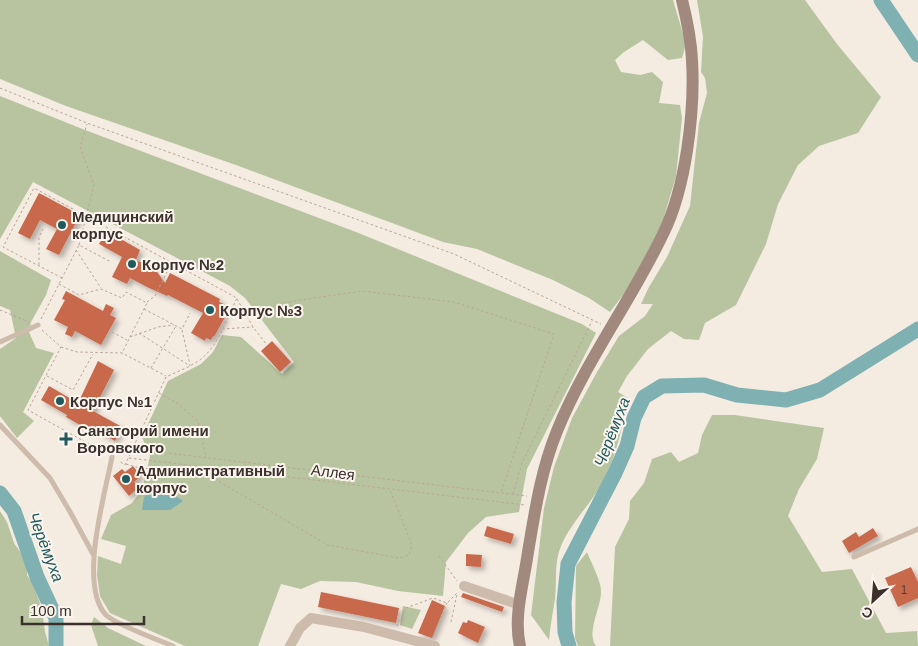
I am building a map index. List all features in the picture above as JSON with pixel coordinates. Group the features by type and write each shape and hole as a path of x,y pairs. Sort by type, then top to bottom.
{"main road":[{"path":"520,646 517,629 537,502 544,470 557,430 576,391 664,234 676,200 686,160 693,89 692,59 682,0"}],"street":[{"path":"461,584 520,605"},
{"path":"290,646 300,628 311,618 393,633 432,645"}],"lane":[{"path":"0,342 38,325"},
{"path":"0,425 50,478 94,554"},
{"path":"112,457 94,554 94,576 98,600 106,615 117,622 172,646"},
{"path":"854,557 918,529"}],"path":[{"path":"0,88 87,123 454,254 610,329"},
{"path":"38,325 79,245 87,217 94,185 80,147 87,123"},
{"path":"62,278 3,247 34,188 237,298 253,326 267,345"},
{"path":"39,266 39,237 43,229"},
{"path":"79,245 111,262"},
{"path":"76,250 101,289 122,298 126,292 146,303"},
{"path":"122,353 146,303 155,296 172,263"},
{"path":"59,284 79,295 101,289"},
{"path":"245,312 294,301 362,291 454,302 554,334 501,493"},
{"path":"126,464 166,377 203,358 212,348 237,298"},
{"path":"144,309 182,329"},
{"path":"0,310 38,325 61,347 77,352 122,353 166,377"},
{"path":"190,313 182,329 190,366"},
{"path":"512,495 522,463 592,320"},
{"path":"130,337 158,327 176,326"},
{"path":"151,369 176,326"},
{"path":"222,330 253,326"},
{"path":"112,332 128,340"},
{"path":"139,333 162,350 190,366"},
{"path":"61,347 28,410 126,464 213,478 328,545 398,558 409,554 412,545 389,489"},
{"path":"46,376 73,390 93,353"},
{"path":"158,393 177,403 198,421 206,458"},
{"name":"Аллея","path":"132,449 501,493 537,502"},
{"name":"Аллея","path":"128,457 389,489 537,502"},
{"path":"200,466 202,477"},
{"path":"211,468 213,478"},
{"path":"439,556 461,584"},
{"path":"432,645 447,603 458,591 450,622"},
{"path":"393,633 406,608 433,598 447,603"}],"green space":[{"path":"0,0 673,0 686,44 682,58 668,60 643,40 615,60 621,72 640,75 652,72 663,82 659,103 680,105 682,118 676,176 662,224 633,282 610,312 589,298 553,280 477,249 443,242 236,165 66,106 0,79"},
{"path":"697,0 805,0 837,44 881,97 858,133 819,146 798,165 778,204 766,244 736,305 705,323 699,340 684,339 671,331 648,349 627,376 618,392 628,398 621,431 610,466 596,493 569,530 559,552 549,640 531,615 544,508 554,467 572,418 597,372 619,336 645,316 653,304 641,304 667,257 690,206 699,123 707,93 705,78 701,72 703,37"},
{"path":"0,96 356,232 582,324 596,333 527,469 519,512 486,517 468,533 446,562 443,596 398,591 356,582 320,581 301,589 281,584 258,646 185,646 110,613 100,596 97,575 98,556 121,564 126,546 101,539 111,515 132,503 141,491 150,456 142,437 168,381 201,364 213,352 222,335 241,337 282,374 294,362 245,298 230,286 33,182 0,239"},
{"path":"0,251 51,280 46,295 31,322 29,332 36,348 54,353 23,412 34,421 17,438 0,416 0,349 16,338 10,310 0,306"},
{"path":"712,415 735,415 824,428 817,459 799,489 788,516 822,572 852,569 886,633 917,631 918,646 610,646 615,547 629,519 630,501 644,483 652,459 671,452 679,462 698,453 702,435"},
{"path":"0,511 7,522 14,543 27,562 27,575 42,608 49,646 0,646"},
{"path":"587,552 601,588 593,627 593,640 596,646 578,646 575,638 576,566"},
{"path":"403,606 421,610 412,629 400,625"},
{"path":"94,617 108,628 146,646 98,646 91,625"}],"water":[{"path":"153,490 170,492 183,501 170,510 142,510 144,497"}],"building":[{"name":"Медицинский корпус","path":"39,193 80,215 59,255 46,249 57,229 40,220 30,239 18,233"},
{"path":"107,231 140,250 136,260 155,269 165,283 170,273 220,299 219,302 226,305 222,315 225,317 211,340 206,338 205,341 191,333 203,313 130,278 127,284 112,277 122,257 99,244"},
{"path":"66,291 103,311 106,304 114,308 110,315 116,318 101,345 75,331 72,337 65,334 68,327 54,320 65,300 62,299"},
{"path":"272,341 291,362 280,372 261,351"},
{"name":"Корпус №1","path":"98,361 114,370 93,411 122,427 115,441 89,426 87,429 41,400 49,386 78,403"},
{"name":"Административный корпус","path":"133,466 141,476 134,482 138,488 129,496 113,476 122,469 125,472"},
{"path":"487,526 514,534 511,544 484,536"},
{"path":"873,528 878,536 849,553 842,541 856,532 859,537"},
{"path":"466,554 482,555 481,567 466,566"},
{"path":"911,567 918,582 918,598 898,607 885,578"},
{"path":"321,592 399,608 396,623 318,607"},
{"path":"463,593 504,607 502,612 461,597"},
{"path":"432,600 445,606 432,638 418,633"},
{"path":"468,620 485,627 478,643 458,633 463,622 467,623"}],"waterway":[{"name":"Черёмуха","path":"881,0 918,55"},
{"name":"Черёмуха","path":"569,646 565,632 564,602 568,564 615,473 627,446 634,418 644,397 662,386 704,385 737,395 786,400 820,390 918,329"},
{"name":"Черёмуха","path":"0,493 14,511 37,577 56,618 56,646"}],"place":[{"name":"Медицинский корпус","path":"62,225"},
{"name":"Корпус №2","path":"132,264"},
{"name":"Корпус №3","path":"210,310"},
{"name":"Корпус №1","path":"60,401"},
{"name":"Санаторий имени Воровского","path":"66,439"},
{"name":"Административный корпус","path":"126,479"}]}
